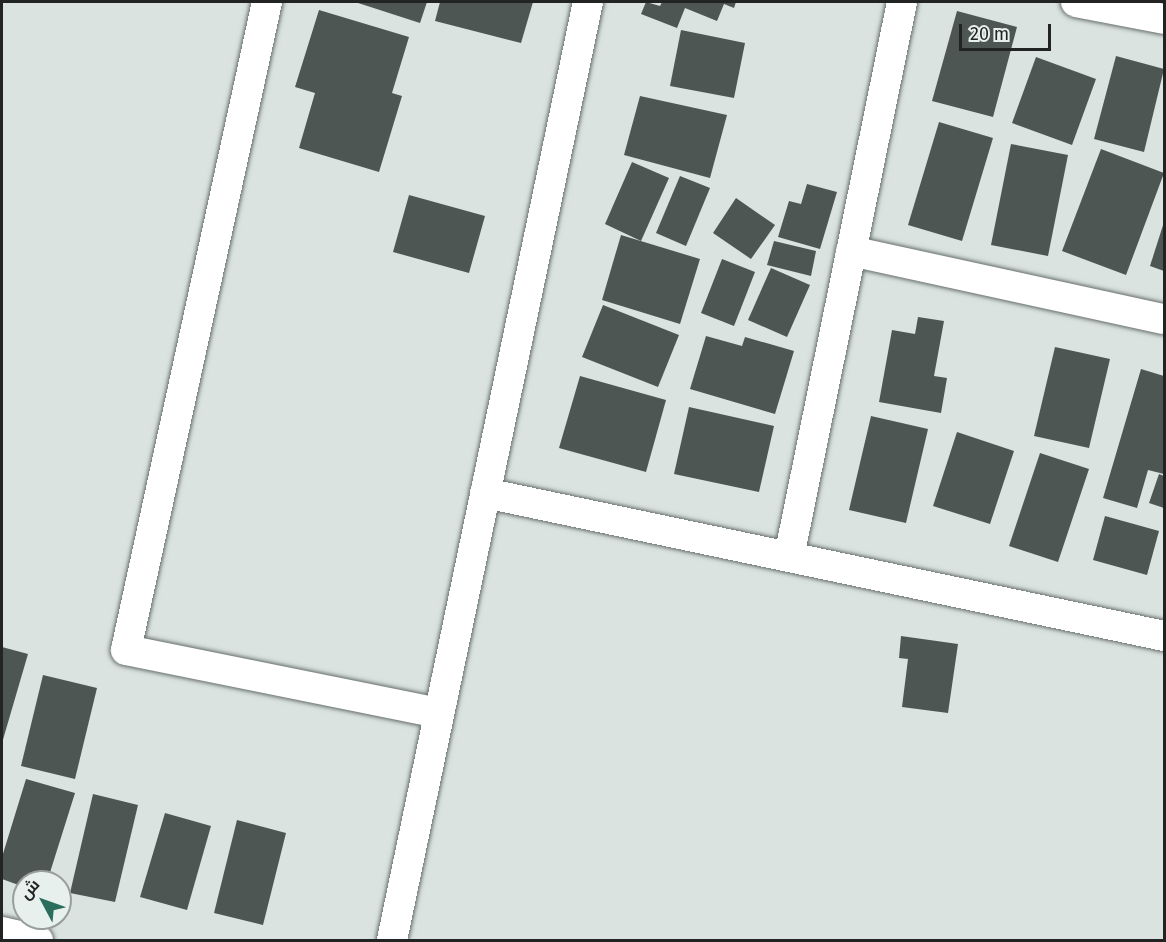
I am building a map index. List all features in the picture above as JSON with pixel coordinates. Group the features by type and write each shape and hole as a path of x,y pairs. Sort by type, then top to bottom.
{"street":[{"path":"267,2 126,650 439,713"},
{"path":"392,940 588,2"},
{"path":"789,557 902,2"},
{"path":"1076,2 1164,19"},
{"path":"851,251 1164,319"},
{"path":"485,493 1164,636"},
{"path":"2,932 38,940"}],"building":[{"path":"355,2 427,2 420,23"},
{"path":"440,2 533,2 521,43 435,21"},
{"path":"646,2 660,6 662,2 736,2 734,8 724,4 717,21 685,8 677,28 641,14"},
{"path":"319,10 409,37 392,93 402,96 379,172 299,148 315,93 295,87"},
{"path":"957,11 1017,27 993,117 932,101"},
{"path":"681,30 745,43 734,98 670,86"},
{"path":"1116,56 1164,69 1144,152 1094,139"},
{"path":"1036,57 1096,79 1072,145 1012,123"},
{"path":"640,96 727,115 710,178 624,155"},
{"path":"939,122 993,138 962,241 908,225"},
{"path":"1011,144 1068,155 1048,256 991,245"},
{"path":"1101,149 1164,173 1126,275 1062,251"},
{"path":"632,162 669,178 641,241 605,224"},
{"path":"680,176 710,188 686,246 656,233"},
{"path":"807,184 837,192 820,249 778,237 789,201 801,204"},
{"path":"409,195 485,216 469,273 393,252"},
{"path":"736,198 775,225 751,259 713,233"},
{"path":"1164,222 1164,271 1150,266"},
{"path":"621,235 700,259 680,324 602,300"},
{"path":"774,241 816,251 811,276 767,265"},
{"path":"722,259 755,272 734,326 701,313"},
{"path":"771,268 810,285 787,337 748,320"},
{"path":"603,305 679,335 658,387 582,357"},
{"path":"918,317 944,321 934,376 947,378 941,413 879,402 892,330 915,334"},
{"path":"706,336 742,346 745,337 794,351 775,414 690,389"},
{"path":"1055,347 1110,359 1089,448 1034,436"},
{"path":"1141,369 1164,376 1164,474 1148,470 1137,508 1103,498"},
{"path":"580,376 666,400 646,472 559,448"},
{"path":"689,407 774,426 759,492 674,474"},
{"path":"871,416 928,429 906,523 849,510"},
{"path":"957,432 1014,451 990,524 933,506"},
{"path":"1040,453 1089,469 1058,562 1009,546"},
{"path":"1159,474 1164,476 1164,508 1149,503"},
{"path":"1105,516 1159,531 1147,575 1093,560"},
{"path":"901,636 958,644 948,713 902,707 908,659 899,658"},
{"path":"2,647 28,654 2,743"},
{"path":"43,675 97,688 75,779 21,766"},
{"path":"26,779 75,793 51,870 12,870 12,883 2,879 2,857"},
{"path":"93,794 138,805 115,902 72,893 72,884"},
{"path":"165,813 211,826 187,910 140,897"},
{"path":"237,820 286,833 263,925 214,913"}]}
